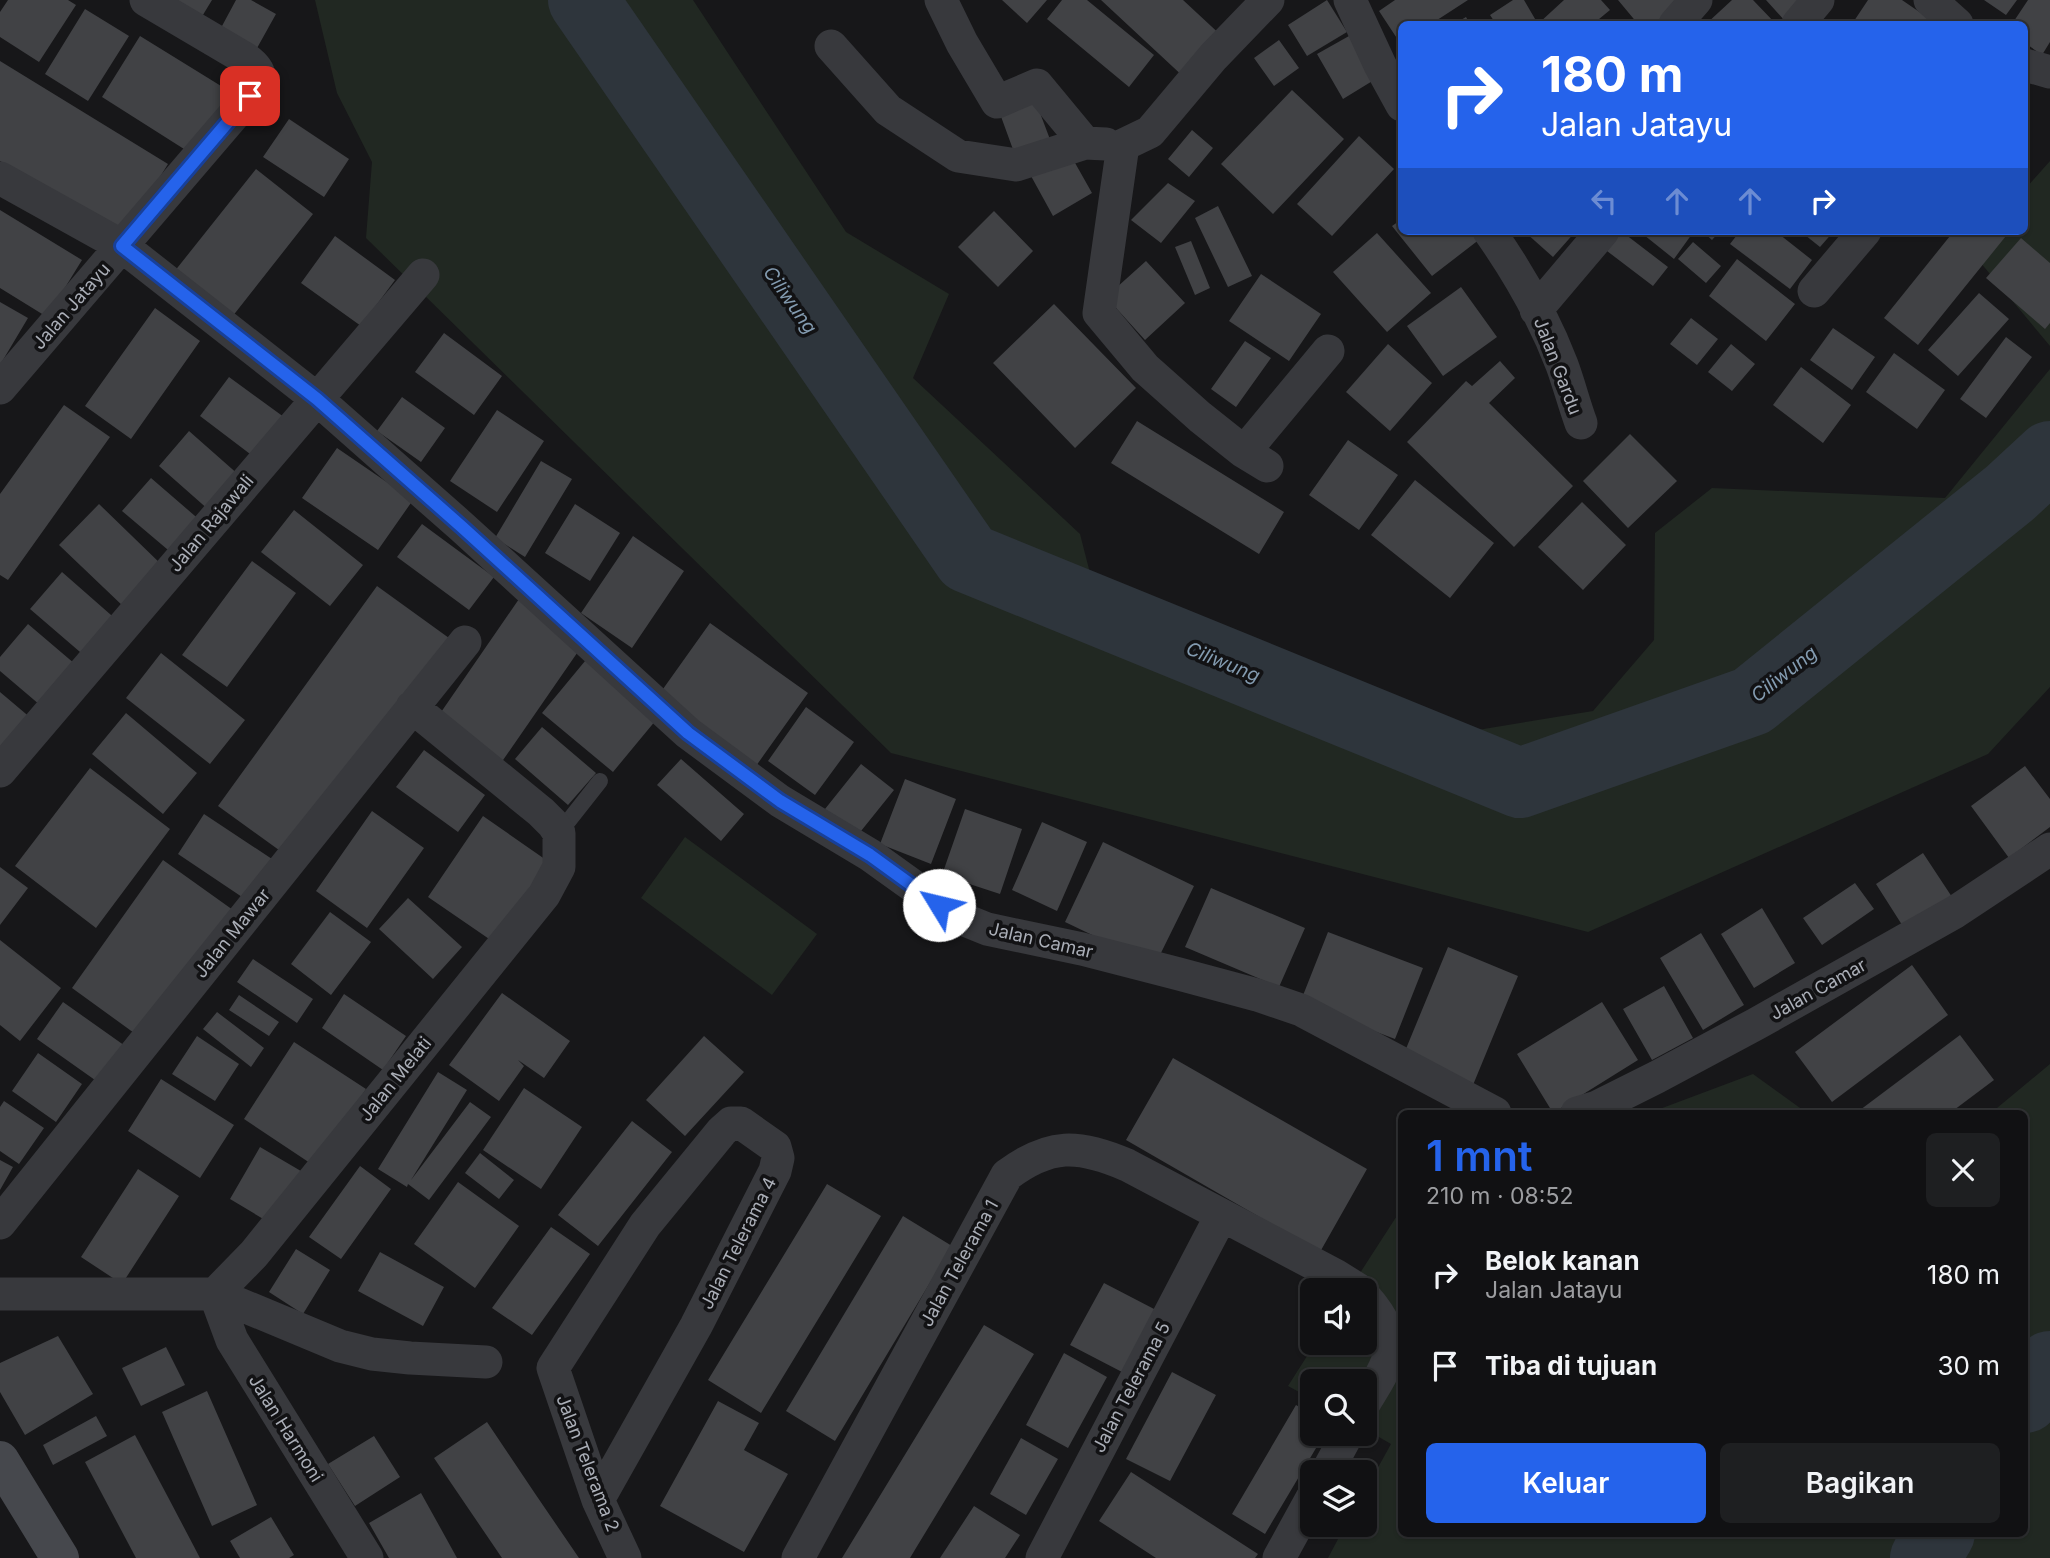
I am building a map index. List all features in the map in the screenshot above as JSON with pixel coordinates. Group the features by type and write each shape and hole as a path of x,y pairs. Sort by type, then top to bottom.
{"main road":[{"path":"0,1461 60,1558"}],"street":[{"name":"Jalan Jatayu","path":"0,388 250,96 260,77 255,65 146,0"},
{"path":"941,0 962,43 997,102 1037,85 1085,143"},
{"path":"831,46 888,110 958,156 1016,165 1085,143 1123,145 1150,132 1213,57 1268,0"},
{"path":"1350,0 1398,98"},
{"path":"1678,21 1696,0"},
{"path":"1800,21 1818,0"},
{"path":"1930,0 1954,21"},
{"path":"2028,66 2050,72"},
{"path":"1123,145 1099,313 1145,368 1200,417 1255,459 1328,351"},
{"name":"Jalan Camar","path":"0,178 122,246 317,399 688,733 780,801 870,855 955,916 988,929 1082,949 1257,995 1301,1010 1489,1110"},
{"name":"Jalan Gardu","path":"1494,235 1536,310 1562,366 1581,423"},
{"name":"Jalan Gardu","path":"1536,310 1600,235"},
{"path":"1814,291 1862,235"},
{"name":"Jalan Rajawali","path":"0,771 422,275"},
{"name":"Jalan Mawar","path":"0,1223 464,642"},
{"path":"412,708 541,812 559,833"},
{"name":"Jalan Melati","path":"215,1294 254,1254 544,895 559,867 559,833"},
{"name":"Jalan Camar","path":"1587,1110 1657,1077 1955,912 2050,849"},
{"name":"Jalan Telerama 4","path":"553,1368 645,1225 722,1131 732,1123 741,1123 775,1147 778,1158 775,1171 696,1326 598,1500"},
{"name":"Jalan Telerama 1","path":"798,1558 1007,1175 1024,1163 1051,1151 1078,1150 1103,1154 1340,1278"},
{"name":"Jalan Telerama 5","path":"1042,1558 1221,1216"},
{"path":"0,1294 215,1294 340,1346 372,1354 486,1362"},
{"name":"Jalan Harmoni","path":"215,1294 232,1340 367,1558"},
{"path":"1377,1310 1389,1335 1387,1362 1377,1380"},
{"name":"Jalan Telerama 2","path":"553,1368 598,1500 625,1558"},
{"path":"1279,1558 1300,1520"}],"lane":[{"path":"559,833 600,781"}],"shaded area":[{"path":"315,0 693,0 846,232 949,294 913,378 1080,534 1090,573 1214,672 1411,741 1593,711 1654,640 1655,533 1712,488 1945,498 2050,369 2050,687 1988,754 1588,932 891,753 366,238 372,162 337,93"},
{"path":"2050,161 2050,346 1970,250 1983,235 2028,235 2028,186"},
{"path":"685,837 817,934 772,995 641,898"},
{"path":"2050,1064 2050,1558 1328,1558 1339,1537 1377,1537 1377,1469 1391,1444 1377,1436 1377,1369 1300,1369 1300,1392 1288,1386 1308,1355 1377,1355 1377,1278 1357,1278 1398,1214 1398,1537 2028,1537 2028,1110 1995,1110"},
{"path":"1753,1074 1803,1110 1657,1110"}],"building":[{"path":"8,0 68,0 76,5 39,62 0,37 0,12"},
{"path":"160,0 212,0 195,28"},
{"path":"236,0 251,0 276,14 251,59 215,39"},
{"path":"1002,0 1047,0 1027,23"},
{"path":"1062,0 1087,0 1154,55 1129,87 1047,19"},
{"path":"1101,0 1183,0 1225,39 1187,80"},
{"path":"1327,0 1347,32 1307,56 1288,25"},
{"path":"1395,0 1468,0 1436,21 1398,21 1398,40 1379,11"},
{"path":"1513,0 1524,0 1536,21 1494,21 1490,15"},
{"path":"1564,0 1601,0 1610,10 1597,21 1541,21"},
{"path":"1618,0 1688,0 1662,21 1636,21"},
{"path":"1732,0 1753,0 1773,21 1709,21"},
{"path":"1766,0 1810,0 1787,21"},
{"path":"1868,0 1902,0 1933,21 1854,21"},
{"path":"1984,0 2017,0 2006,15"},
{"path":"2028,0 2050,0 2050,42 2042,55 2028,45 2028,21 2014,21"},
{"path":"85,9 129,36 88,101 45,74"},
{"path":"140,36 234,94 195,156 102,97"},
{"path":"1349,36 1374,80 1343,99 1317,54"},
{"path":"1279,40 1299,68 1274,86 1254,58"},
{"path":"0,61 168,164 124,235 0,161"},
{"path":"1292,90 1344,139 1273,214 1221,164"},
{"path":"1034,97 1051,142 1015,155 999,111"},
{"path":"289,119 349,159 324,197 263,157"},
{"path":"1192,130 1213,148 1189,177 1168,159"},
{"path":"1359,136 1394,169 1332,236 1297,204"},
{"path":"1070,154 1092,193 1053,216 1031,176"},
{"path":"256,169 313,214 232,317 174,272"},
{"path":"1168,183 1195,201 1161,243 1131,220"},
{"path":"1218,206 1252,276 1228,287 1195,218"},
{"path":"0,210 82,260 47,317 0,288"},
{"path":"994,211 1033,251 998,287 958,247"},
{"path":"1398,222 1398,234 1392,226"},
{"path":"1377,233 1431,293 1387,332 1333,272"},
{"path":"1399,235 1476,235 1480,239 1432,276"},
{"path":"1528,235 1572,235 1553,257"},
{"path":"1618,235 1626,235 1668,267 1653,286 1607,251"},
{"path":"1644,235 1691,235 1674,259"},
{"path":"1737,235 1780,235 1812,260 1790,289 1730,244"},
{"path":"1805,235 1830,235 1820,247"},
{"path":"1951,235 2007,235 1918,345 1884,318"},
{"path":"335,236 395,280 361,326 301,283"},
{"path":"2021,238 2050,263 2050,323 2045,329 1986,278"},
{"path":"1191,241 1210,288 1195,295 1175,247"},
{"path":"1693,242 1721,266 1706,283 1678,259"},
{"path":"1737,259 1795,304 1766,341 1709,296"},
{"path":"1146,261 1185,303 1145,340 1106,297"},
{"path":"1261,274 1321,314 1289,361 1229,321"},
{"path":"1461,287 1497,337 1443,376 1407,326"},
{"path":"1979,293 2009,319 1958,376 1928,350"},
{"path":"0,302 28,318 0,365"},
{"path":"1054,304 1136,388 1075,448 993,363"},
{"path":"155,308 200,341 131,439 85,406"},
{"path":"1691,318 1718,339 1697,365 1670,344"},
{"path":"1833,328 1875,357 1852,390 1810,360"},
{"path":"444,333 502,376 474,415 415,372"},
{"path":"2006,337 2032,357 1986,418 1960,399"},
{"path":"1245,341 1271,358 1236,407 1211,389"},
{"path":"1388,344 1432,383 1390,431 1346,392"},
{"path":"1731,344 1755,364 1732,391 1708,372"},
{"path":"1894,353 1945,390 1917,429 1866,392"},
{"path":"1500,361 1515,378 1489,403 1573,486 1514,547 1407,442 1466,381 1472,386"},
{"path":"1801,367 1851,405 1823,443 1773,405"},
{"path":"229,377 288,420 258,460 200,416"},
{"path":"402,397 445,428 421,462 377,431"},
{"path":"64,405 110,437 8,580 0,575 0,494"},
{"path":"497,410 544,441 497,512 450,481"},
{"path":"1137,421 1284,512 1259,554 1111,463"},
{"path":"189,431 240,476 210,511 159,466"},
{"path":"1630,434 1677,481 1628,528 1583,481"},
{"path":"1348,440 1398,475 1359,530 1309,495"},
{"path":"337,448 413,500 378,550 302,498"},
{"path":"541,461 572,479 525,557 495,538"},
{"path":"151,478 202,522 174,555 122,511"},
{"path":"1415,480 1494,543 1450,598 1371,535"},
{"path":"1582,502 1626,545 1583,590 1538,547"},
{"path":"99,504 164,567 125,608 59,545"},
{"path":"575,504 620,533 590,581 545,553"},
{"path":"294,510 363,565 330,606 261,552"},
{"path":"422,524 494,577 469,610 397,557"},
{"path":"633,536 684,571 632,648 581,613"},
{"path":"252,561 296,593 227,687 182,655"},
{"path":"62,572 119,622 87,658 30,609"},
{"path":"377,586 449,638 290,858 218,806"},
{"path":"519,599 584,643 501,763 437,718"},
{"path":"710,623 808,693 756,766 658,696"},
{"path":"28,624 75,664 40,705 0,671 0,657"},
{"path":"161,653 245,720 210,764 126,698"},
{"path":"590,655 661,714 613,772 542,713"},
{"path":"0,692 32,719 0,756"},
{"path":"806,707 854,742 815,795 768,761"},
{"path":"126,713 197,773 163,814 92,754"},
{"path":"542,727 596,773 568,805 515,759"},
{"path":"424,750 485,795 458,832 396,787"},
{"path":"681,759 744,814 721,841 657,785"},
{"path":"861,764 894,790 857,836 825,809"},
{"path":"2025,766 2050,799 2050,827 2009,858 1971,806"},
{"path":"90,768 170,829 96,928 15,866"},
{"path":"905,779 956,799 931,864 880,844"},
{"path":"965,809 1022,829 1000,894 942,875"},
{"path":"372,811 424,848 367,928 316,891"},
{"path":"204,814 272,859 245,899 178,854"},
{"path":"483,816 549,862 495,943 428,897"},
{"path":"1042,822 1087,842 1057,911 1012,890"},
{"path":"1103,842 1194,886 1155,965 1065,922"},
{"path":"1923,853 1952,897 1904,928 1876,884"},
{"path":"163,860 233,910 141,1038 72,988"},
{"path":"0,867 28,888 0,925"},
{"path":"1855,883 1874,909 1822,945 1803,918"},
{"path":"1211,888 1305,928 1279,987 1185,947"},
{"path":"408,898 462,947 433,979 379,929"},
{"path":"1762,908 1795,963 1754,988 1721,934"},
{"path":"330,912 371,942 331,995 291,964"},
{"path":"1328,932 1423,968 1395,1039 1300,1003"},
{"path":"1701,933 1744,1005 1703,1030 1660,958"},
{"path":"0,940 61,988 20,1041 0,1025"},
{"path":"1448,947 1518,976 1473,1085 1403,1056"},
{"path":"253,959 313,999 297,1023 237,982"},
{"path":"1912,965 1948,1015 1832,1102 1795,1052"},
{"path":"1664,986 1693,1038 1652,1060 1623,1009"},
{"path":"502,993 570,1041 544,1078 518,1060 524,1066 499,1101 449,1065"},
{"path":"344,994 406,1036 383,1070 322,1028"},
{"path":"239,995 279,1022 269,1036 229,1010"},
{"path":"63,1002 128,1048 102,1085 37,1039"},
{"path":"1602,1002 1638,1060 1558,1110 1551,1110 1517,1054"},
{"path":"217,1012 264,1048 251,1067 203,1029"},
{"path":"1960,1035 1994,1080 1954,1110 1860,1110"},
{"path":"197,1036 239,1064 215,1101 172,1074"},
{"path":"704,1036 744,1072 685,1136 646,1100"},
{"path":"294,1042 366,1089 316,1167 244,1119"},
{"path":"38,1053 82,1084 56,1122 12,1091"},
{"path":"1173,1058 1367,1169 1320,1252 1126,1140"},
{"path":"438,1072 467,1090 411,1180 470,1102 491,1117 429,1200 408,1184 407,1187 378,1169"},
{"path":"161,1079 234,1125 200,1178 128,1131"},
{"path":"524,1088 582,1127 541,1189 483,1150"},
{"path":"4,1101 44,1128 19,1164 0,1151 0,1107"},
{"path":"632,1121 672,1152 598,1246 558,1215"},
{"path":"260,1147 306,1174 275,1226 230,1199"},
{"path":"480,1153 514,1180 499,1199 465,1173"},
{"path":"0,1160 13,1167 0,1190"},
{"path":"360,1166 391,1189 341,1259 309,1237"},
{"path":"138,1169 179,1196 122,1284 81,1257"},
{"path":"458,1182 519,1226 475,1288 414,1244"},
{"path":"827,1184 881,1216 761,1413 708,1380"},
{"path":"903,1216 952,1246 835,1441 786,1411"},
{"path":"551,1227 590,1254 532,1335 492,1308"},
{"path":"296,1249 330,1270 303,1314 269,1292"},
{"path":"380,1252 444,1287 423,1326 358,1291"},
{"path":"1104,1283 1156,1310 1122,1372 1070,1345"},
{"path":"984,1325 1034,1354 910,1558 842,1558"},
{"path":"58,1336 93,1394 25,1435 0,1392 0,1363"},
{"path":"166,1347 185,1385 141,1406 122,1368"},
{"path":"1064,1353 1107,1377 1068,1448 1026,1425"},
{"path":"1172,1372 1216,1395 1170,1481 1126,1459"},
{"path":"207,1391 257,1505 212,1526 162,1412"},
{"path":"718,1401 759,1423 744,1450 788,1474 744,1552 660,1506"},
{"path":"1296,1405 1300,1407 1300,1446 1317,1446 1309,1460 1300,1460 1300,1475 1265,1534 1232,1514"},
{"path":"96,1416 107,1436 53,1465 43,1445"},
{"path":"487,1422 579,1558 502,1558 434,1458"},
{"path":"135,1435 200,1558 136,1558 85,1462"},
{"path":"374,1436 400,1477 355,1506 328,1464"},
{"path":"1021,1438 1058,1459 1026,1515 990,1494"},
{"path":"1131,1472 1258,1554 1255,1558 1156,1558 1099,1521"},
{"path":"421,1493 457,1558 389,1558 369,1523"},
{"path":"974,1506 1020,1535 1005,1558 940,1558"},
{"path":"271,1517 294,1555 289,1558 240,1558 230,1541"}],"waterway":[{"name":"Ciliwung","path":"583,0 968,558 1520,783 1752,701 2010,493 2050,456"},
{"name":"Ciliwung","path":"2028,1393 2038,1377 2050,1366"},
{"name":"Ciliwung","path":"1925,1558 1938,1537"}],"route":[{"path":"250,96 122,246 317,399 688,733 780,801 870,855 939,905"}]}
